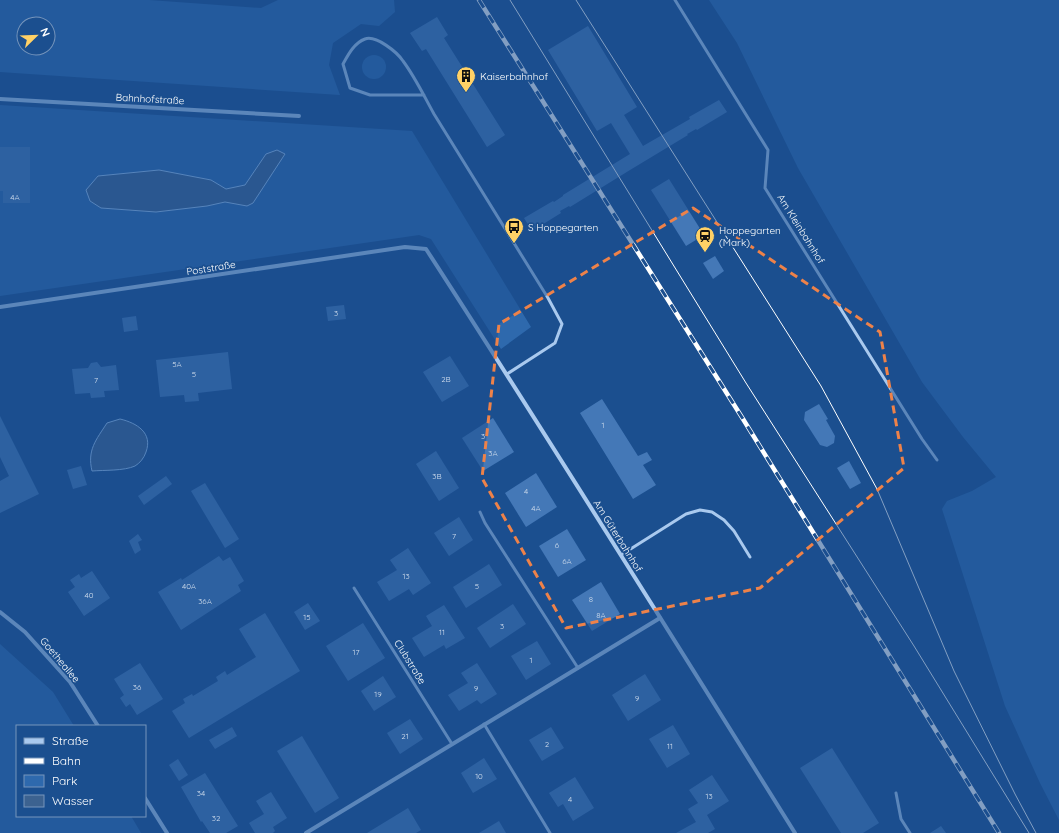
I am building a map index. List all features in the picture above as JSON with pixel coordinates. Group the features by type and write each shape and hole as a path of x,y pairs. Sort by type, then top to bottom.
{"street":[{"name":"Bahnhofstraße","path":"0,99 299,116"},
{"name":"Poststraße","path":"0,307 405,247 426,249"},
{"name":"Am Güterbahnhof","path":"426,249 507,374 795,833"},
{"name":"Goetheallee","path":"0,612 25,632 70,682 97,725"},
{"path":"306,833 660,618"},
{"path":"146,800 167,833"}],"lane":[{"name":"Am Kleinbahnhof","path":"676,0 768,150 765,188 922,439 937,460"},
{"path":"424,95 370,95 350,88 343,64 352,48 364,39 370,38 375,39 385,45 402,60 424,95 562,324 555,343 507,374"},
{"path":"621,555 686,514 700,510 712,512 724,520 734,530 750,557"},
{"path":"480,512 485,523 578,668"},
{"name":"Clubstraße","path":"354,588 452,744"},
{"path":"484,724 550,833"},
{"path":"896,793 901,819 910,833"}],"highlighted area":[{"path":"693,208 880,332 904,468 760,588 566,628 482,478 499,324"}],"green space":[{"path":"0,0 149,0 261,8 278,0 394,0 395,12 379,26 361,24 333,43 329,65 340,95 0,72"},
{"path":"709,0 1059,0 1059,820 1040,783 1005,706 942,509 947,501 972,491 996,477 963,437 922,382 798,168 737,43"},
{"path":"374,55 383,58 386,67 383,76 374,79 365,76 362,67 365,58"},
{"path":"0,105 412,131 531,327 501,349 431,239 419,235 0,296","holes":["266,154 285,154 247,206 225,202 207,206 156,212 101,208 90,201 98,176 159,170 211,180 226,189 245,185"]},
{"path":"0,644 53,692 73,725 16,725 16,817 132,817 141,833 0,833"}],"water":[{"path":"277,150 285,154 253,203 247,206 225,202 207,206 156,212 101,208 90,201 86,190 98,176 159,170 211,180 226,189 245,185 266,154"},
{"path":"120,419 138,426 145,434 148,445 142,460 130,468 120,470 92,471 91,457 96,440 107,423"}],"building":[{"name":"Kaiserbahnhof","path":"437,17 448,35 444,38 505,135 487,147 426,49 422,51 410,33"},
{"path":"588,26 637,107 624,115 643,146 690,119 689,117 719,100 727,112 697,130 696,129 687,134 688,135 570,207 569,206 560,211 561,213 532,231 524,218 553,201 554,202 630,154 611,123 597,131 548,50"},
{"path":"0,147 30,147 30,203 3,203 3,191 0,191"},
{"path":"669,179 704,235 686,246 651,190"},
{"path":"715,256 724,271 713,279 703,263"},
{"path":"344,305 346,319 328,321 326,307"},
{"path":"136,316 138,330 124,332 122,318"},
{"path":"228,352 232,389 198,393 199,401 185,402 184,395 160,397 156,360"},
{"path":"450,356 469,386 442,402 423,372"},
{"path":"97,362 101,367 116,365 119,390 104,391 105,397 91,398 90,393 75,394 72,369 88,368 91,363"},
{"path":"602,399 638,456 647,452 652,460 643,465 656,485 633,499 580,413"},
{"path":"819,404 828,419 826,420 835,436 834,443 827,447 820,445 804,420 805,412"},
{"path":"0,416 39,494 0,513 0,481 9,476 0,457"},
{"path":"493,418 514,452 483,471 462,438"},
{"path":"436,451 459,488 439,501 416,464"},
{"path":"849,461 861,483 850,489 837,468"},
{"path":"81,466 87,485 73,489 67,470"},
{"path":"536,473 557,507 526,527 505,493"},
{"path":"166,476 172,484 144,505 138,496"},
{"path":"205,483 239,539 225,548 191,491"},
{"path":"459,517 473,540 449,556 434,533"},
{"path":"567,529 586,560 558,577 539,546"},
{"path":"138,534 142,540 138,542 141,550 135,554 129,541"},
{"path":"408,548 431,583 413,595 409,589 389,601 377,582 397,570 390,560"},
{"path":"219,556 223,561 230,557 244,581 238,585 241,591 181,630 158,592 181,578 182,580"},
{"path":"489,564 502,585 466,608 453,587"},
{"path":"92,571 110,598 84,616 68,592 75,587 70,580 79,574 81,578"},
{"path":"601,582 620,614 592,631 572,600"},
{"path":"308,603 320,621 305,630 294,612"},
{"path":"513,604 526,624 490,648 477,628"},
{"path":"444,605 465,638 446,649 444,645 424,657 412,638 432,626 426,616"},
{"path":"265,613 300,671 189,738 172,711 185,703 183,699 192,694 193,696 218,681 216,677 225,671 227,675 256,657 239,629"},
{"path":"363,623 385,658 348,681 326,646"},
{"path":"537,641 551,664 526,680 511,656"},
{"path":"140,663 163,699 137,715 130,704 126,707 120,698 124,695 114,679"},
{"path":"477,663 497,694 481,704 477,700 459,711 448,695 468,683 461,673"},
{"path":"645,674 661,700 628,721 612,695"},
{"path":"383,676 396,697 374,711 361,691"},
{"path":"410,719 423,739 400,754 387,733"},
{"path":"673,725 690,754 667,768 649,739"},
{"path":"232,727 237,736 215,749 209,740"},
{"path":"551,727 564,748 542,761 529,740"},
{"path":"302,736 339,798 315,813 277,751"},
{"path":"832,748 879,823 863,833 841,833 800,768"},
{"path":"484,758 497,779 473,793 461,773"},
{"path":"178,759 188,775 179,781 169,765"},
{"path":"205,773 238,826 226,833 210,833 202,821 201,822 181,787"},
{"path":"712,775 729,801 707,815 715,829 708,833 676,833 696,822 688,809 698,803 689,790"},
{"path":"575,777 594,808 573,821 563,804 558,807 549,793"},
{"path":"271,792 287,818 273,827 275,831 273,833 255,833 249,823 264,814 256,801"},
{"path":"408,808 421,830 416,833 367,833"},
{"path":"499,821 506,833 479,833"},
{"path":"941,826 946,833 930,833 938,828"}],"tram line":[{"path":"510,0 746,383 914,646 1029,833"},
{"path":"576,0 821,386 877,489 954,671 1036,833"}],"railway":[{"path":"479,0 743,419 999,833"}],"place":[{"name":"Kaiserbahnhof","path":"466,93"},
{"name":"S Hoppegarten","path":"514,244"},
{"name":"Hoppegarten (Mark)","path":"705,253"}]}
